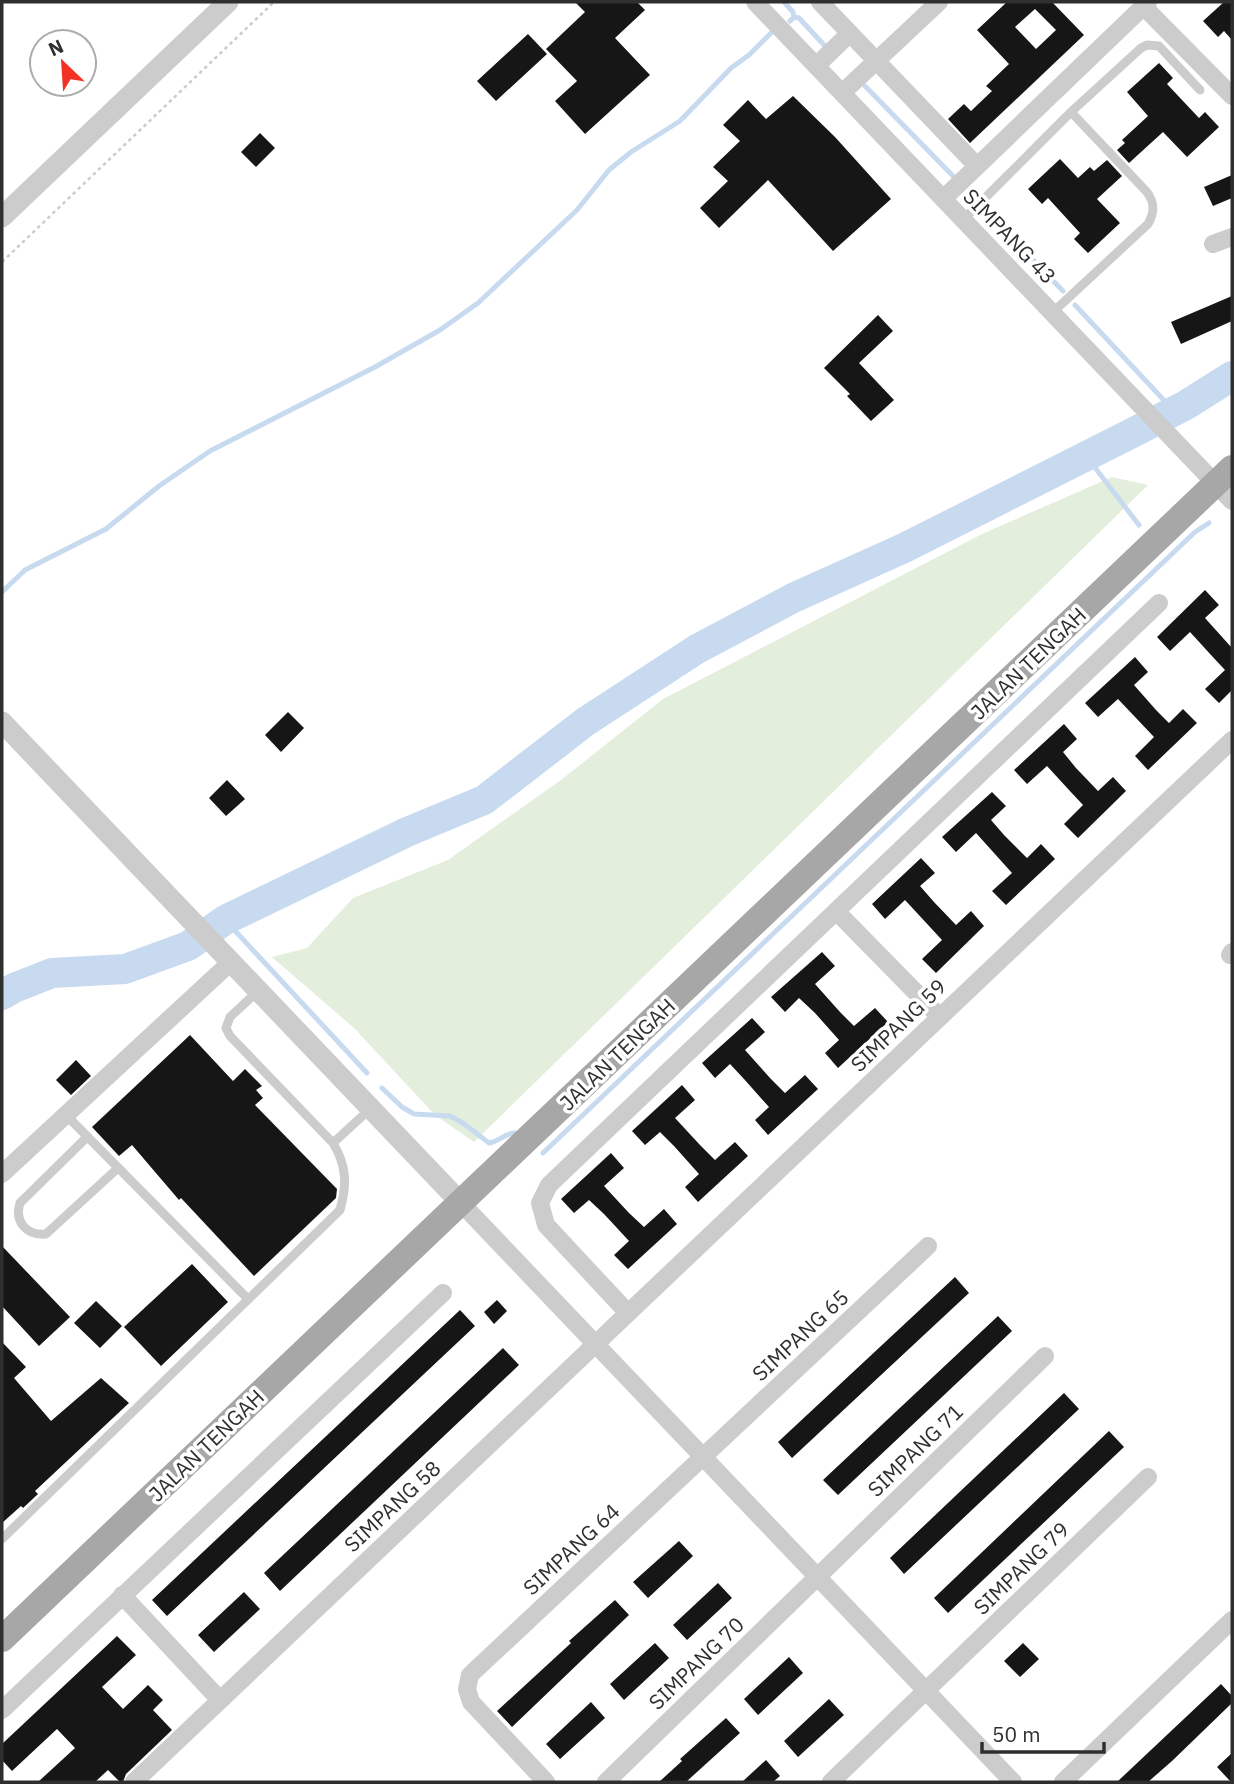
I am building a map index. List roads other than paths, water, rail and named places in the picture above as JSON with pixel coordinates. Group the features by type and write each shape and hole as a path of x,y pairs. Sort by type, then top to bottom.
{"main road":[{"name":"JALAN TENGAH","path":"2,1639 461,1202 1227,484"}],"street":[{"path":"2,217 228,2"},
{"name":"SIMPANG 43","path":"755,2 1160,426 1227,484"},
{"path":"820,2 977,166"},
{"path":"842,93 939,2"},
{"path":"943,199 1146,4 1175,50 1232,96"},
{"path":"816,66 850,33"},
{"path":"1213,244 1232,237"},
{"path":"628,1313 547,1225 540,1203 549,1185 1159,603"},
{"path":"2,722 1013,1782"},
{"name":"SIMPANG 59","path":"596,1344 1232,740"},
{"path":"836,911 940,1017"},
{"path":"2,1174 66,1115 225,954"},
{"name":"SIMPANG 65","path":"703,1457 928,1246"},
{"path":"2,1710 443,1293"},
{"name":"SIMPANG 58","path":"134,1782 596,1344"},
{"name":"SIMPANG 71","path":"817,1577 1045,1356"},
{"name":"SIMPANG 64","path":"546,1782 471,1702 467,1689 470,1675 703,1457"},
{"name":"SIMPANG 79","path":"831,1782 1148,1477"},
{"name":"SIMPANG 70","path":"606,1782 817,1577"},
{"path":"122,1595 220,1700"},
{"path":"1070,1780 1232,1620"}],"lane":[{"path":"963,220 1071,112 1142,48 1153,45 1175,50 1200,90"},
{"path":"1052,313 1148,224 1154,211 1146,191 1071,112"},
{"path":"2,1539 340,1210 345,1192 346,1172 341,1157 332,1143 228,1032 227,1020 260,990"},
{"path":"332,1143 371,1108"},
{"path":"66,1115 248,1299"},
{"path":"87,1137 20,1203 18,1216 27,1230 46,1234 118,1168"}],"waterway":[{"path":"784,2 793,12 794,17 790,21"},
{"path":"794,17 799,18 825,46"},
{"path":"2,592 25,570 106,529 159,486 210,451 375,367 440,330 478,303 577,210 609,170 631,152 680,121 731,68 771,33"},
{"path":"865,86 953,176"},
{"path":"986,211 1063,291"},
{"path":"1075,305 1174,411"},
{"path":"2,995 52,973 125,969 188,946 225,920 407,832 484,800 585,722 697,649 793,598 904,548 1140,429 1186,405 1232,376"},
{"path":"1089,454 1096,469 1139,525"},
{"path":"543,1153 1195,532 1209,523"},
{"path":"225,920 367,1073"},
{"path":"382,1088 402,1107 414,1114 450,1116 489,1143 516,1133"}]}
